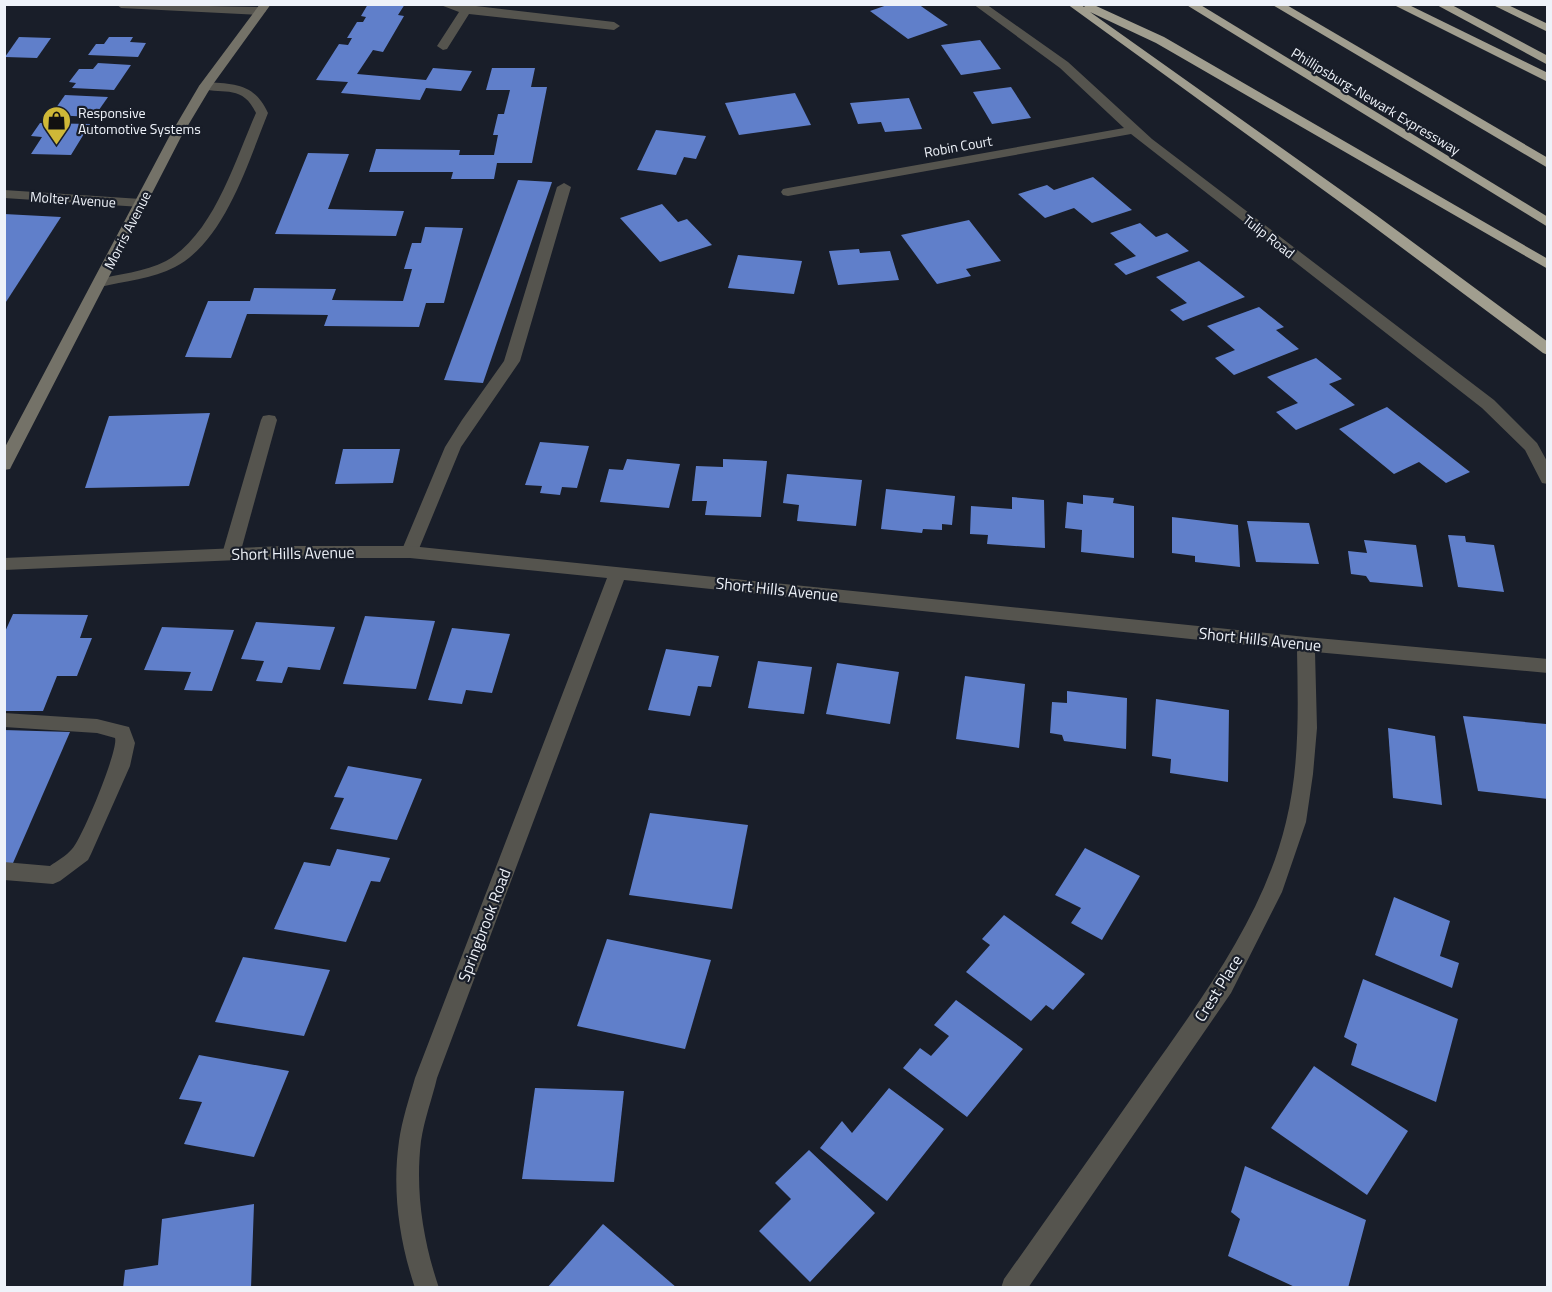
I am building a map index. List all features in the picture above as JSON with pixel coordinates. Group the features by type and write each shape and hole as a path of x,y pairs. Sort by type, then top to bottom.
{"highway":[{"path":"1072,4 1371,218 1548,350"},
{"path":"1085,4 1160,40 1548,265"},
{"name":"Phillipsburg-Newark Expressway","path":"1190,4 1548,223"},
{"name":"Phillipsburg-Newark Expressway","path":"1276,4 1548,164"},
{"path":"1397,4 1548,78"},
{"path":"1440,4 1548,61"},
{"path":"1496,4 1548,29"}],"main road":[{"name":"Morris Avenue","path":"4,465 175,137 205,86 263,8"}],"street":[{"path":"122,4 263,8"},
{"path":"443,4 466,10 614,26"},
{"name":"Tulip Road","path":"978,4 1064,65 1133,130 1488,404 1531,447 1548,479"},
{"path":"443,46 466,10"},
{"path":"100,283 170,264 189,252 211,227 262,113 258,101 249,93 237,89 205,86"},
{"name":"Robin Court","path":"788,192 1133,130"},
{"path":"410,552 449,456 461,433 498,384 512,361 564,187"},
{"name":"Molter Avenue","path":"4,194 141,203"},
{"path":"231,554 269,420"},
{"name":"Short Hills Avenue","path":"4,564 231,554 410,552 1306,644 1548,666"},
{"name":"Springbrook Road","path":"427,1287 421,1273 408,1207 410,1140 426,1078 618,572"},
{"name":"Crest Place","path":"1013,1287 1223,986 1272,892 1296,822 1303,774 1308,728 1306,644"},
{"path":"4,720 97,726 122,732 126,743 120,766 81,855 53,875 4,871"}],"building":[{"path":"368,4 405,4 398,15 404,16 383,52 373,50 357,74 426,80 433,68 472,71 461,91 426,88 420,100 341,93 348,82 316,80 339,44 348,45 352,38 347,38 357,22 363,22 366,17 361,16"},
{"path":"890,4 918,4 948,25 908,39 870,11"},
{"path":"19,37 51,38 37,58 5,57"},
{"path":"109,37 133,37 130,42 146,43 138,57 88,55 96,44 104,44"},
{"path":"980,40 1001,69 961,75 941,45"},
{"path":"98,63 131,65 114,90 72,88 76,83 69,82 79,69 93,69"},
{"path":"492,68 535,68 531,87 547,87 532,163 497,163 494,179 451,179 453,172 369,172 376,149 460,150 459,155 494,155 498,135 493,135 498,114 504,114 510,90 486,90"},
{"path":"1011,87 1031,118 992,124 973,92"},
{"path":"795,93 811,125 739,135 725,103"},
{"path":"65,95 108,97 94,117 51,115"},
{"path":"909,98 922,129 885,132 881,122 858,124 850,103"},
{"name":"Responsive Automotive Systems","path":"40,123 90,124 71,155 31,154 42,137 31,136"},
{"path":"656,130 706,136 696,159 684,157 676,175 637,170"},
{"path":"308,153 349,154 328,209 404,211 396,236 275,234"},
{"path":"1093,177 1132,210 1092,223 1074,208 1045,218 1018,194 1047,185 1054,190"},
{"path":"518,180 552,182 483,383 444,380"},
{"path":"662,204 678,222 687,219 712,245 660,262 620,218"},
{"path":"4,214 61,217 4,305"},
{"path":"969,220 1001,261 966,269 971,276 937,284 901,235"},
{"path":"1140,223 1156,237 1167,233 1189,251 1126,275 1114,264 1136,256 1110,233"},
{"path":"425,227 463,228 444,303 426,303 419,327 324,326 328,315 247,314 231,358 185,357 208,301 250,301 254,288 336,289 332,300 403,301 412,269 404,269 412,243 421,243"},
{"path":"859,249 860,253 890,251 899,280 838,285 829,251"},
{"path":"738,255 802,261 794,294 728,288"},
{"path":"1199,261 1245,297 1183,321 1170,310 1187,303 1156,277"},
{"path":"1259,307 1284,327 1276,330 1299,349 1234,375 1215,358 1235,350 1207,326"},
{"path":"1316,358 1342,379 1329,384 1355,405 1296,430 1276,412 1298,403 1267,377"},
{"path":"1387,407 1470,472 1446,483 1419,462 1394,474 1339,429"},
{"path":"210,413 189,486 85,488 109,416"},
{"path":"540,442 589,446 577,488 562,487 560,495 540,493 542,486 525,485"},
{"path":"343,449 400,449 393,483 335,484"},
{"path":"627,459 680,464 669,508 600,502 609,469 623,470"},
{"path":"723,459 767,461 761,517 705,515 707,501 692,501 696,466 723,467"},
{"path":"787,474 862,480 856,526 797,521 799,505 783,503"},
{"path":"886,489 955,496 952,525 942,524 942,530 923,529 922,533 881,529"},
{"path":"1083,495 1114,498 1113,503 1134,506 1134,558 1081,552 1082,530 1065,528 1067,502 1083,504"},
{"path":"1012,497 1044,500 1045,548 987,544 988,535 970,534 971,506 1012,509"},
{"path":"1172,517 1238,525 1240,567 1195,562 1195,556 1172,553"},
{"path":"1247,521 1309,523 1319,564 1256,562"},
{"path":"1448,535 1465,536 1466,542 1494,545 1504,592 1458,587"},
{"path":"1364,540 1416,545 1423,587 1370,582 1366,576 1351,574 1348,551 1367,553"},
{"path":"13,614 88,615 80,638 92,638 77,676 57,676 43,711 4,711 4,634"},
{"path":"365,616 435,621 416,689 343,684"},
{"path":"256,622 335,627 320,670 288,667 282,683 256,681 264,661 241,659"},
{"path":"162,627 234,630 212,691 184,690 191,672 144,670"},
{"path":"452,628 510,634 492,693 466,690 462,704 428,700"},
{"path":"666,649 719,656 711,687 698,686 690,716 648,710"},
{"path":"758,661 812,667 804,714 748,708"},
{"path":"837,663 899,672 890,724 826,714"},
{"path":"965,676 1025,684 1019,748 956,739"},
{"path":"1067,691 1127,698 1126,749 1064,741 1062,735 1050,733 1052,702 1067,703"},
{"path":"1156,699 1229,710 1228,782 1170,773 1171,759 1152,756"},
{"path":"1463,716 1546,724 1548,799 1478,791"},
{"path":"1388,728 1435,736 1442,805 1393,798"},
{"path":"4,730 70,732 13,863 4,863"},
{"path":"348,766 422,779 397,840 330,829 344,798 334,797"},
{"path":"650,813 748,825 732,909 629,895"},
{"path":"1085,848 1140,876 1102,940 1071,923 1081,908 1055,895"},
{"path":"337,849 390,858 380,882 371,881 346,942 274,929 304,862 330,866"},
{"path":"1394,897 1450,921 1440,956 1459,963 1452,988 1375,955"},
{"path":"1004,915 1085,974 1053,1010 1046,1005 1031,1021 966,972 990,945 982,939"},
{"path":"607,939 711,960 685,1049 577,1026"},
{"path":"243,957 330,970 304,1036 215,1022"},
{"path":"1363,979 1458,1019 1436,1102 1351,1065 1357,1044 1344,1037"},
{"path":"956,1000 1023,1049 967,1117 903,1068 920,1048 931,1056 949,1036 934,1025"},
{"path":"199,1055 289,1071 254,1157 184,1144 202,1102 179,1099"},
{"path":"1314,1066 1408,1131 1367,1195 1271,1128"},
{"path":"535,1088 624,1091 614,1182 522,1179"},
{"path":"889,1088 944,1129 887,1201 820,1148 842,1121 852,1133"},
{"path":"809,1150 875,1213 810,1282 759,1231 791,1199 775,1183"},
{"path":"1245,1166 1366,1220 1348,1288 1297,1288 1228,1256 1240,1219 1231,1212"},
{"path":"254,1204 251,1288 123,1288 125,1270 158,1265 162,1219"},
{"path":"603,1224 677,1288 547,1288"}],"place":[{"name":"Responsive Automotive Systems","path":"57,146"}]}
